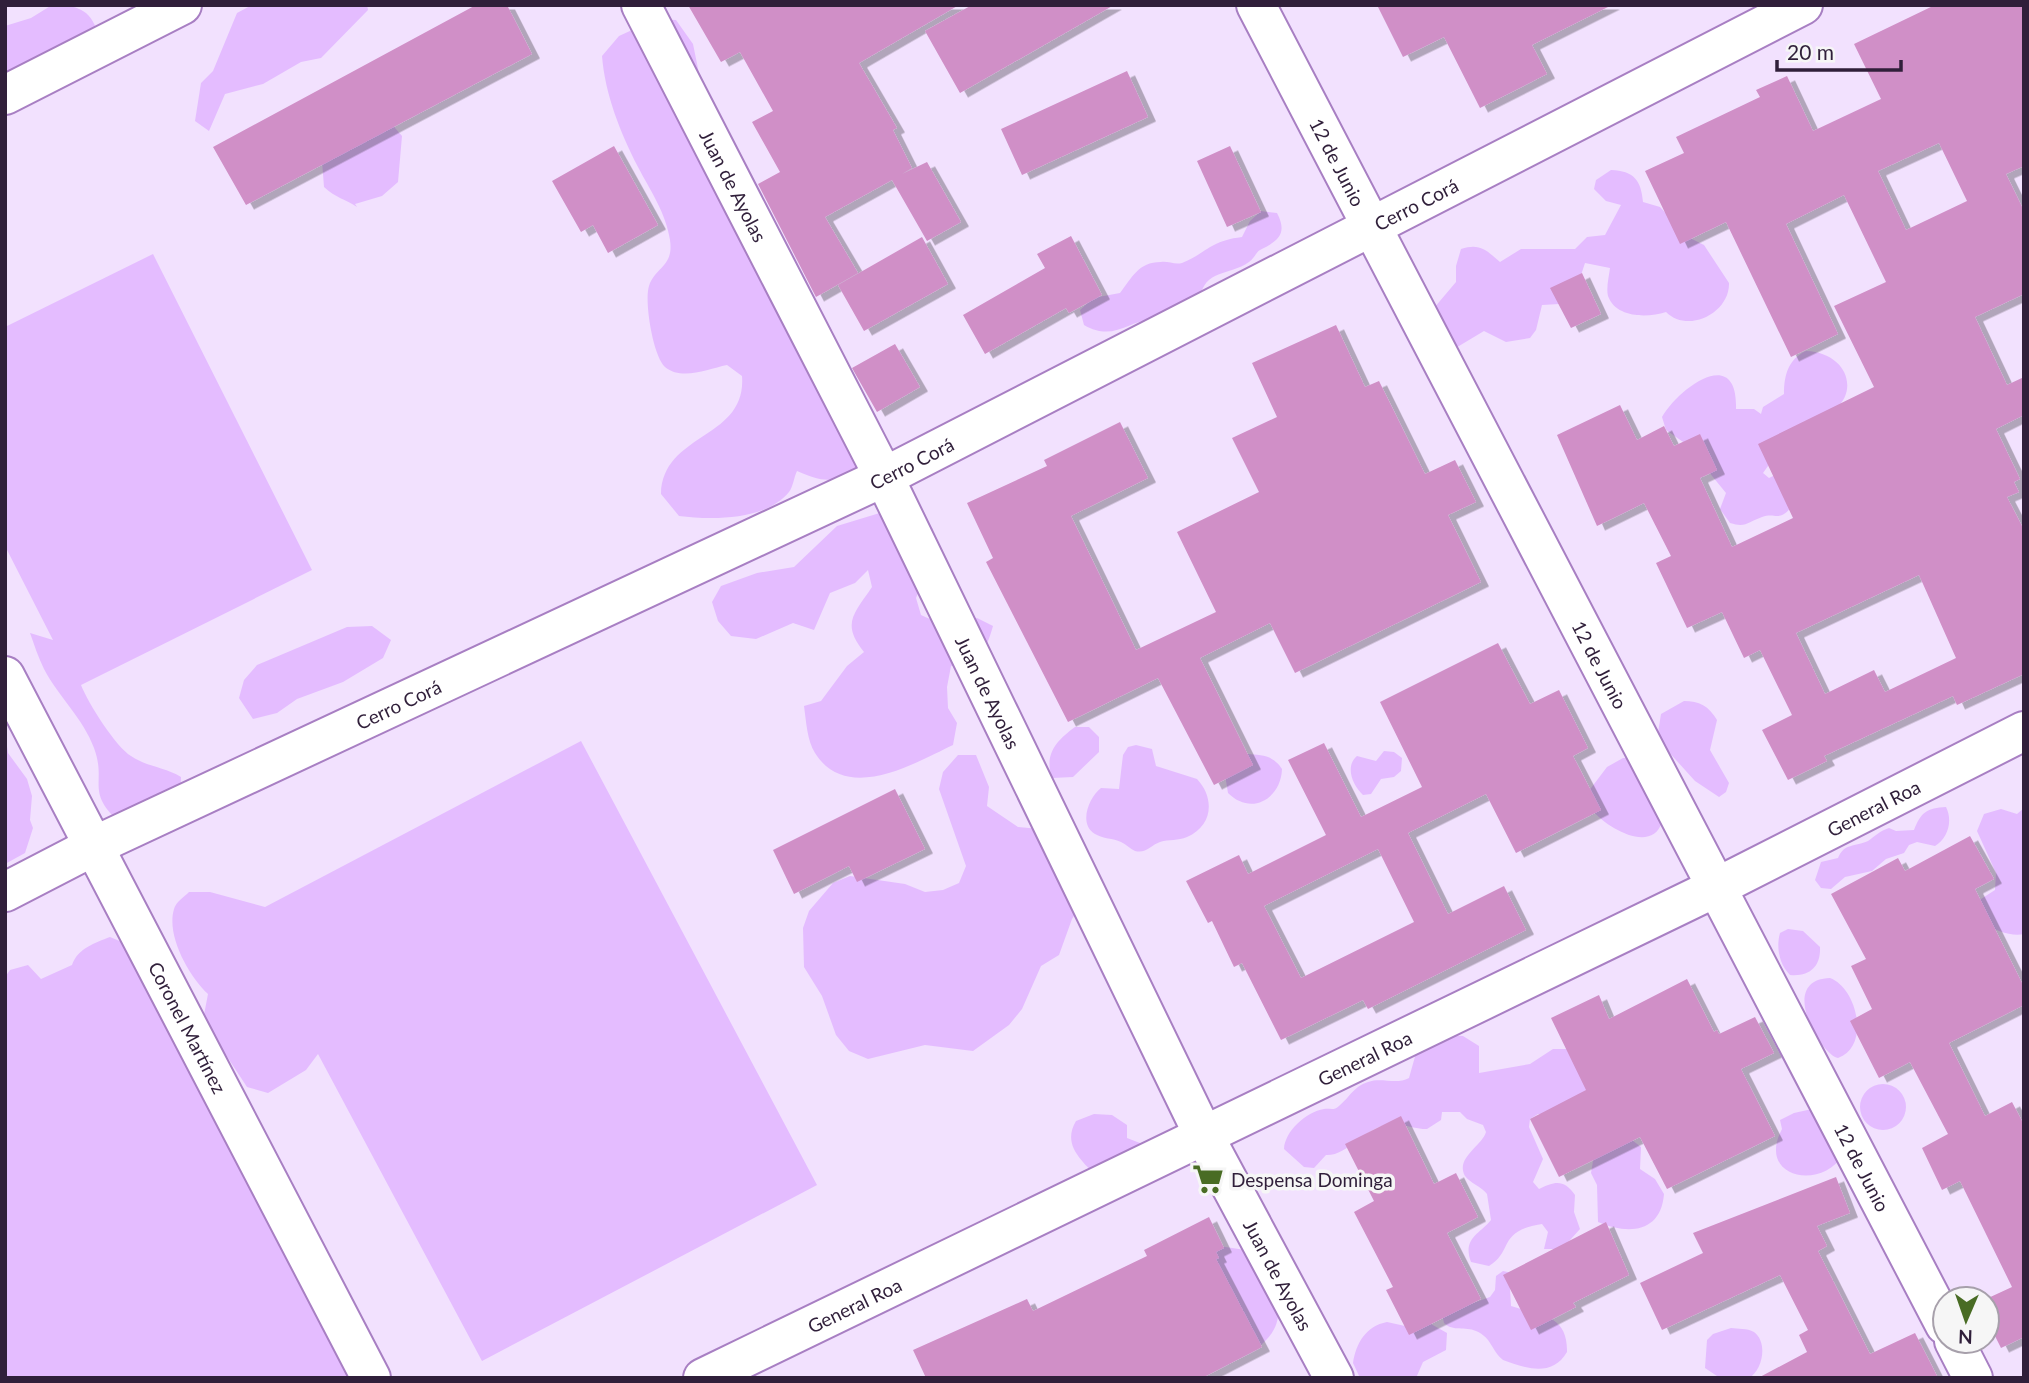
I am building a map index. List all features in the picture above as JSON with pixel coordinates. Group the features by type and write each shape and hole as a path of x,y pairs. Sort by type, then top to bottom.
{"street":[{"path":"5,95 182,5"},
{"name":"Juan de Ayolas","path":"641,5 884,477 1203,1134 1334,1378"},
{"name":"12 de Junio","path":"1256,5 1931,1298"},
{"name":"Cerro Corá","path":"5,892 94,846 884,477 1803,5"},
{"name":"Coronel Martínez","path":"5,676 371,1378"},
{"name":"General Roa","path":"702,1378 1715,888 2024,731"},
{"path":"1961,1355 1973,1378"}],"shaded area":[{"path":"52,5 84,11 96,28 5,79 5,26 31,18"},
{"path":"252,5 367,5 368,10 321,58 301,62 263,84 225,94 209,131 195,121 201,83 213,71 237,13"},
{"path":"656,19 676,20 693,44 705,103 800,306 831,328 838,387 863,464 846,475 831,480 797,471 790,490 779,502 766,509 737,516 679,516 661,494 665,474 675,458 732,413 740,397 742,376 727,365 687,374 672,371 661,361 653,340 649,315 649,286 667,261 670,240 661,211 619,127 606,84 602,56 619,36"},
{"path":"389,121 402,136 398,182 382,196 355,204 357,207 324,187 321,148"},
{"path":"1611,170 1625,172 1635,178 1643,202 1660,207 1688,237 1704,245 1729,283 1723,303 1706,317 1696,320 1685,321 1666,312 1641,315 1625,312 1618,309 1608,296 1610,268 1585,263 1579,281 1559,304 1542,305 1536,330 1530,338 1506,342 1484,331 1454,349 1434,308 1456,282 1456,266 1461,249 1482,249 1500,262 1521,249 1575,249 1587,237 1605,235 1621,205 1606,201 1594,189 1596,180"},
{"path":"1261,211 1277,213 1282,226 1279,236 1249,262 1212,278 1202,289 1200,299 1156,321 1148,320 1115,331 1095,330 1084,325 1080,310 1093,298 1120,293 1136,272 1147,265 1182,263 1215,244 1242,237 1250,221"},
{"path":"153,254 312,570 81,685 103,724 125,751 137,760 181,777 180,801 119,822 100,794 99,770 89,737 40,660 30,633 53,640 5,546 5,327"},
{"path":"1806,351 1823,354 1836,362 1844,372 1847,384 1845,396 1837,407 1823,416 1803,422 1803,430 1770,450 1768,466 1763,473 1769,478 1781,472 1792,506 1788,511 1780,516 1762,517 1743,525 1730,523 1720,509 1726,493 1686,444 1666,430 1662,417 1681,394 1693,385 1718,375 1728,379 1734,389 1736,409 1754,409 1761,414 1763,407 1784,394 1791,363"},
{"path":"883,512 916,517 933,529 934,553 916,598 921,615 949,623 977,618 993,626 980,654 969,661 951,666 947,687 948,708 957,723 953,745 901,769 863,778 845,776 829,768 815,753 809,737 804,706 821,701 847,666 864,652 857,642 852,626 855,612 872,587 868,570 855,583 830,593 814,630 793,623 756,639 731,636 718,621 712,602 721,586 757,573 794,567 837,526"},
{"path":"372,626 391,640 383,658 343,682 297,699 277,713 253,719 239,698 244,680 257,665 347,627"},
{"path":"1684,701 1703,705 1717,720 1710,750 1729,783 1726,792 1719,797 1695,781 1657,739 1661,714"},
{"path":"1075,727 1089,727 1099,737 1099,752 1073,777 1052,778 1050,762 1053,749"},
{"path":"5,733 8,753 27,779 32,796 30,820 33,828 25,853 5,864"},
{"path":"581,741 817,1185 482,1361 318,1054 306,1070 268,1093 247,1087 203,1020 208,994 181,955 172,920 178,902 189,892 210,892 265,907"},
{"path":"1136,745 1152,749 1156,766 1197,779 1203,786 1209,803 1206,819 1196,832 1184,838 1160,842 1139,852 1123,843 1095,834 1090,830 1086,817 1089,804 1101,788 1119,789 1123,755 1128,747"},
{"path":"1384,751 1394,752 1402,758 1401,771 1394,777 1381,779 1371,794 1363,795 1351,776 1353,760 1357,756 1376,761"},
{"path":"1247,754 1271,758 1282,769 1280,780 1271,796 1255,803 1237,800 1228,793 1225,775"},
{"path":"958,755 976,755 989,787 987,806 1018,827 1040,829 1093,886 1072,919 1059,955 1041,966 1022,1009 1009,1025 973,1051 925,1045 868,1059 849,1051 836,1035 822,996 804,967 803,928 809,911 833,883 850,876 905,884 925,892 943,890 959,883 966,866 939,789 943,772"},
{"path":"1623,758 1632,758 1662,822 1657,831 1649,836 1629,835 1608,824 1593,811 1585,796 1607,767"},
{"path":"1946,807 1948,829 1935,846 1917,842 1909,845 1904,853 1886,859 1872,871 1845,877 1831,889 1821,888 1815,880 1821,862 1838,858 1843,850 1868,841 1889,828 1896,831 1914,830 1926,812"},
{"path":"2024,808 2024,934 2015,935 1985,925 1950,902 1981,899 1995,890 1996,873 1977,831 1984,814 2001,809 2017,814"},
{"path":"1788,929 1803,931 1820,947 1816,965 1803,974 1790,975 1779,955 1780,933"},
{"path":"110,937 141,950 187,1057 184,1061 353,1378 5,1378 5,977 10,970 28,965 41,979 72,965 83,950"},
{"path":"1830,978 1847,993 1856,1017 1854,1042 1848,1052 1838,1058 1822,1045 1814,1032 1805,1004 1806,991 1814,982"},
{"path":"1446,1035 1463,1036 1479,1046 1479,1073 1530,1064 1553,1049 1579,1049 1598,1083 1547,1114 1538,1114 1530,1119 1529,1127 1543,1159 1533,1182 1539,1189 1550,1184 1563,1184 1575,1195 1574,1212 1580,1229 1562,1249 1544,1249 1548,1232 1542,1224 1518,1231 1502,1254 1489,1266 1471,1262 1470,1242 1491,1220 1487,1194 1465,1176 1463,1170 1466,1158 1486,1132 1483,1125 1467,1119 1460,1112 1442,1112 1441,1120 1427,1129 1393,1124 1379,1127 1341,1151 1326,1155 1314,1168 1304,1167 1284,1149 1292,1129 1310,1114 1337,1108 1363,1084 1409,1078 1416,1053"},
{"path":"1883,1084 1899,1091 1906,1107 1899,1123 1883,1130 1867,1123 1860,1107 1867,1091"},
{"path":"1812,1109 1843,1155 1833,1166 1821,1173 1807,1176 1794,1174 1784,1168 1777,1159 1776,1146 1782,1129 1780,1120"},
{"path":"1094,1114 1112,1115 1127,1125 1127,1138 1145,1145 1099,1179 1076,1153 1071,1138 1076,1121"},
{"path":"1632,1140 1641,1147 1640,1169 1655,1179 1664,1194 1662,1207 1650,1223 1641,1228 1621,1229 1598,1222 1597,1185 1591,1173 1594,1155"},
{"path":"1219,1246 1252,1251 1273,1289 1278,1314 1276,1326 1256,1349 1209,1258"},
{"path":"1503,1271 1512,1273 1515,1281 1510,1289 1511,1306 1550,1318 1562,1330 1567,1352 1554,1365 1538,1369 1503,1360 1481,1334 1444,1323 1442,1314 1490,1297 1495,1290 1496,1276"},
{"path":"1387,1322 1405,1326 1431,1324 1447,1333 1446,1350 1423,1362 1416,1378 1360,1378 1353,1363 1360,1342 1373,1327"},
{"path":"1731,1328 1754,1332 1761,1342 1762,1356 1758,1369 1749,1378 1720,1378 1705,1368 1707,1340 1713,1334"}],"building":[{"path":"476,5 507,5 532,54 246,205 213,147"},
{"path":"688,5 959,5 859,63 897,128 893,130 912,168 902,174 927,162 961,222 927,241 892,180 825,217 858,273 816,297 758,184 780,172 752,122 773,111 740,52 721,62"},
{"path":"972,5 1114,5 960,93 925,31"},
{"path":"1377,5 1612,5 1532,45 1547,74 1480,108 1444,37 1403,57"},
{"path":"1935,5 2024,5 2024,166 2006,174 2024,211 2024,294 1975,317 2007,385 2024,377 2024,415 1996,429 2020,479 2014,482 2019,492 2007,497 2024,530 2024,674 1957,705 1953,696 1824,756 1827,761 1788,780 1762,730 1792,715 1760,650 1744,658 1722,612 1687,628 1656,563 1671,556 1644,503 1597,526 1557,435 1620,405 1637,440 1664,426 1674,446 1700,434 1717,470 1700,478 1732,547 1793,518 1758,444 1874,387 1834,306 1886,282 1844,195 1786,224 1838,334 1791,357 1726,222 1680,244 1645,171 1684,153 1676,137 1760,97 1756,90 1787,76 1813,131 1881,99 1854,44","holes":["1939,143 1967,201 1906,230 1878,171","1919,575 1956,658 1885,692 1874,670 1825,694 1796,633"]},
{"path":"1127,71 1148,117 1022,175 1001,129"},
{"path":"614,146 658,225 608,253 593,225 581,232 552,181"},
{"path":"1230,146 1261,212 1227,227 1197,161"},
{"path":"1071,236 1102,295 1069,313 1066,308 985,354 963,315 1045,268 1037,254"},
{"path":"922,237 948,284 864,331 838,285"},
{"path":"1582,273 1601,314 1571,328 1550,288"},
{"path":"1336,325 1365,387 1379,381 1425,474 1455,460 1476,502 1448,515 1481,582 1295,673 1270,623 1200,658 1253,765 1214,785 1158,678 1068,722 986,562 993,558 967,503 1047,466 1044,460 1120,422 1148,478 1071,516 1136,650 1216,612 1177,532 1259,492 1232,438 1277,417 1252,363"},
{"path":"895,344 920,387 877,412 852,368"},
{"path":"1498,643 1530,704 1559,690 1588,748 1573,756 1601,810 1516,853 1486,794 1408,833 1448,914 1504,886 1526,930 1368,1009 1363,1000 1281,1040 1242,963 1234,967 1212,921 1208,923 1186,881 1239,855 1248,874 1326,835 1288,760 1324,743 1361,817 1422,787 1380,702","holes":["1378,849 1414,922 1301,978 1264,906"]},
{"path":"895,789 925,849 857,882 849,866 794,894 773,850"},
{"path":"1970,836 1994,879 1975,889 2024,987 2024,1005 1949,1043 1985,1116 2012,1102 2024,1125 2024,1337 2001,1348 2001,1292 2012,1287 1960,1181 1942,1190 1922,1148 1948,1134 1910,1062 1879,1078 1850,1021 1872,1009 1851,966 1866,959 1831,894 1898,858 1905,871"},
{"path":"1687,979 1714,1032 1717,1030 1719,1034 1755,1017 1774,1053 1741,1069 1775,1136 1667,1189 1640,1137 1559,1177 1530,1119 1586,1090 1551,1018 1599,995 1609,1019"},
{"path":"1401,1116 1434,1184 1456,1173 1478,1217 1447,1233 1481,1299 1409,1335 1386,1290 1393,1287 1354,1212 1374,1201 1345,1144"},
{"path":"1836,1177 1850,1213 1817,1226 1827,1246 1818,1251 1870,1354 1915,1333 1938,1378 1758,1378 1807,1352 1799,1335 1808,1330 1780,1275 1662,1330 1640,1283 1703,1253 1693,1233"},
{"path":"1209,1217 1224,1248 1216,1252 1219,1258 1216,1259 1262,1347 1202,1378 926,1378 913,1350 1027,1299 1033,1311 1147,1256 1144,1250"},
{"path":"1606,1222 1629,1275 1573,1303 1576,1307 1531,1330 1503,1275"}],"place":[{"name":"Despensa Dominga","path":"1208,1179"}]}
